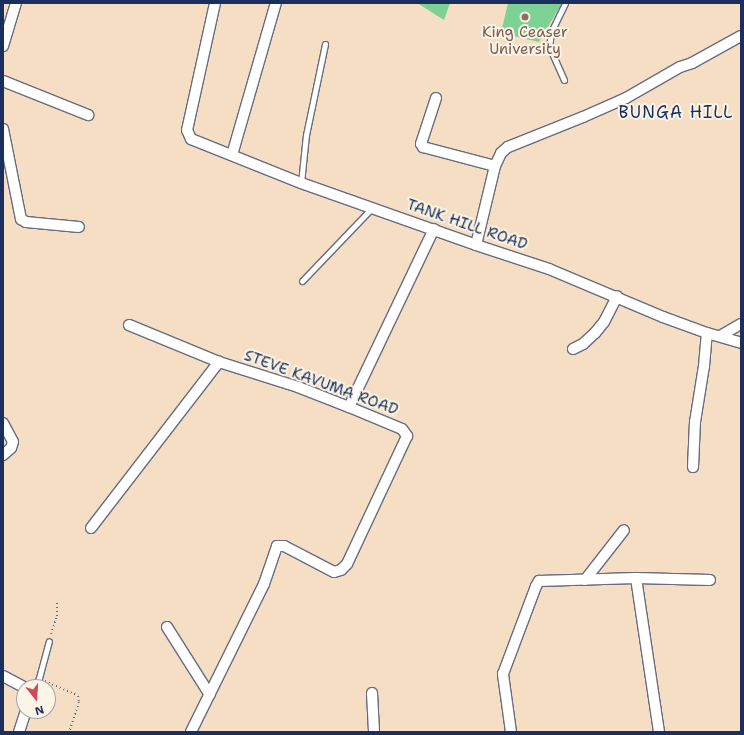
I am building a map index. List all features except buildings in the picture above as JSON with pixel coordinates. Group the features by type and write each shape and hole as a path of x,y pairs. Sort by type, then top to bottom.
{"street":[{"path":"3,46 16,3"},
{"name":"TANK HILL ROAD","path":"216,3 187,130 191,138 301,183 476,245 549,269 707,334 720,336 741,343"},
{"path":"232,155 276,3"},
{"path":"476,245 495,166 501,153 508,147 626,98 680,67 692,63 741,36"},
{"path":"3,81 88,115"},
{"path":"436,98 421,144 423,147 495,166"},
{"path":"3,129 21,219 26,222 79,227"},
{"path":"349,406 434,229"},
{"path":"573,349 583,344 595,333 604,322 617,296"},
{"path":"720,336 741,324"},
{"name":"STEVE KAVUMA ROAD","path":"129,325 219,362 298,387 349,406 402,429 408,438 347,564 341,570 334,572 284,546 277,546 264,584 210,695"},
{"path":"692,467 695,422 707,334"},
{"path":"90,528 219,362"},
{"path":"3,424 13,442 11,448 3,455"},
{"path":"585,580 624,530"},
{"path":"636,578 659,732"},
{"path":"511,732 503,674 537,583 543,580 636,578 710,580"},
{"path":"167,627 210,695 191,732"},
{"path":"3,676 16,683"},
{"path":"372,693 374,732"},
{"path":"19,732 23,719"}],"lane":[{"path":"564,80 549,47 551,32 565,3"},
{"path":"301,183 306,135 325,44"},
{"path":"302,281 372,208"},
{"path":"39,678 49,641"}],"path":[{"path":"49,641 57,616 57,601"},
{"path":"39,678 78,696 79,702 69,732"}],"green space":[{"path":"417,3 450,3 444,20"},
{"path":"508,3 562,3 539,42 501,33"}],"place":[{"name":"King Ceaser University","path":"525,17"}],"district":[{"name":"BUNGA HILL","path":"676,113"}]}
